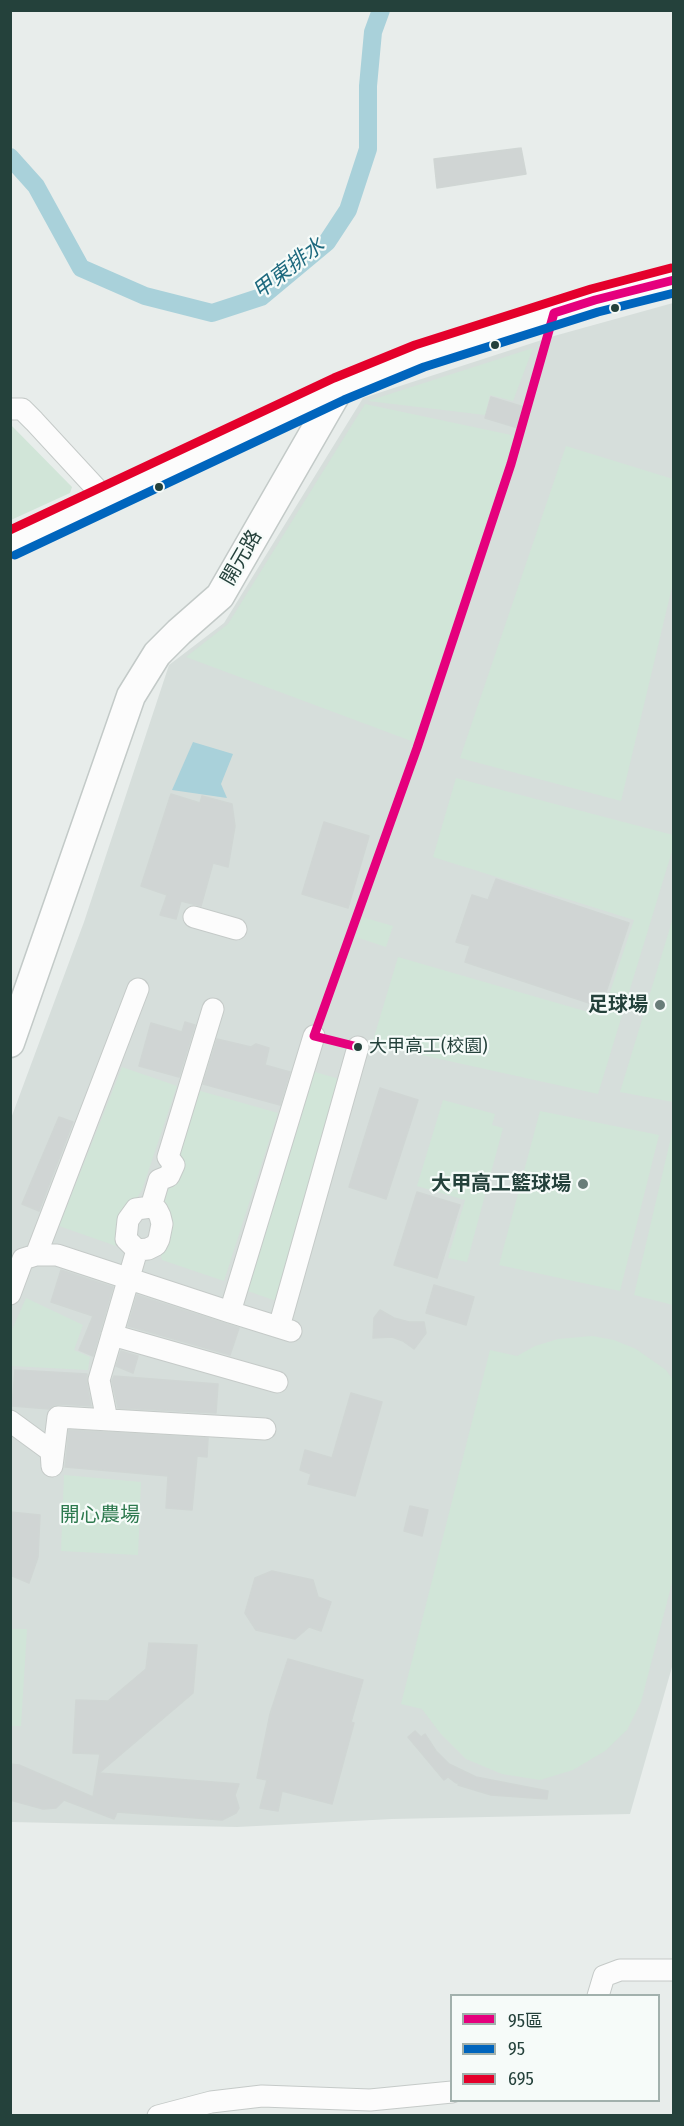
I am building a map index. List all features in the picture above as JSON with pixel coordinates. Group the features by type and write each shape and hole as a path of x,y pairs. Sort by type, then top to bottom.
{"street":[{"path":"10,544 339,389 420,356 595,300 674,280"},
{"name":"開元路","path":"10,1043 131,696 157,654 178,632 220,596 339,389"},
{"path":"10,409 22,409 106,499"},
{"path":"194,917 236,929"},
{"path":"36,1256 138,989"},
{"path":"107,1420 99,1380 137,1250 126,1239 128,1220 136,1209 151,1207 159,1180 168,1176 174,1165 168,1157 213,1009"},
{"path":"230,1312 314,1036"},
{"path":"10,1294 23,1259 57,1255 285,1329 358,1047"},
{"path":"112,1335 277,1382"},
{"path":"10,1421 51,1450 52,1466 58,1417 265,1430"},
{"path":"598,1994 604,1976 620,1970 674,1970"},
{"path":"158,2115 211,2102 262,2096 370,2100 450,2092"}],"shaded area":[{"path":"673,303 674,1660 630,1814 392,1819 237,1827 11,1822 10,1121 84,922 169,665 224,623 363,398 554,336"}],"green space":[{"path":"533,348 513,401 490,395 485,415 368,401"},
{"path":"365,404 516,436 414,742 186,657 228,624"},
{"path":"11,425 72,487 70,493 11,520"},
{"path":"566,446 673,479 673,583 621,801 460,758"},
{"path":"456,778 673,835 673,848 598,1094 372,1044 398,957 602,1016 634,920 433,857"},
{"path":"362,917 393,926 386,947 356,937"},
{"name":"足球場","path":"673,918 673,1102 620,1092"},
{"path":"122,1067 177,1086 142,1190 118,1217 120,1233 116,1246 59,1226"},
{"path":"305,1069 346,1081 282,1303 242,1289"},
{"path":"197,1090 278,1113 224,1281 162,1260 161,1256 164,1203"},
{"path":"443,1100 495,1114 492,1125 503,1128 467,1262 448,1258 465,1200 417,1186"},
{"name":"大甲高工籃球場","path":"540,1111 659,1135 620,1291 499,1265"},
{"path":"672,1133 674,1133 673,1305 634,1295"},
{"path":"26,1298 83,1325 74,1350 90,1357 88,1370 11,1366 11,1332"},
{"path":"592,1336 614,1340 636,1349 666,1370 673,1380 673,1579 641,1702 627,1730 605,1751 573,1770 540,1780 502,1774 466,1759 440,1733 422,1709 401,1704 490,1350 517,1356 535,1346 558,1339"},
{"name":"開心農場","path":"64,1475 141,1482 138,1555 61,1551"},
{"path":"10,1629 27,1629 21,1726 11,1726"}],"water":[{"path":"193,742 233,754 221,784 227,798 172,790"}],"building":[{"path":"521,148 526,174 437,188 434,159"},
{"path":"491,397 524,407 518,428 485,418"},
{"path":"171,794 200,803 202,796 232,804 235,826 228,867 213,863 201,906 181,901 176,919 160,915 167,895 141,886"},
{"path":"324,822 369,836 348,908 302,894"},
{"path":"496,879 629,923 601,1007 465,962 470,946 456,942 472,895 488,900"},
{"path":"185,1022 195,1025 179,1077 139,1066 151,1023 182,1032"},
{"path":"217,1039 251,1047 256,1044 269,1048 265,1065 290,1072 280,1105 203,1084"},
{"path":"380,1088 418,1100 386,1199 349,1187"},
{"path":"59,1117 73,1122 39,1211 22,1204"},
{"path":"417,1192 460,1205 437,1278 394,1265"},
{"path":"61,1270 113,1287 93,1356 79,1350 93,1316 51,1302"},
{"path":"434,1285 474,1297 466,1325 426,1313"},
{"path":"137,1295 239,1328 230,1355 128,1326"},
{"path":"380,1310 394,1318 409,1322 424,1322 426,1333 414,1349 392,1337 373,1338 374,1318"},
{"path":"121,1351 138,1356 133,1373 116,1366"},
{"path":"15,1370 87,1374 91,1406 59,1404 49,1409 12,1406"},
{"path":"114,1376 218,1384 216,1413 118,1408 112,1381"},
{"path":"351,1393 382,1402 355,1496 308,1484 311,1474 300,1470 305,1450 332,1458"},
{"path":"69,1430 208,1438 207,1457 197,1456 192,1510 166,1508 168,1476 65,1467"},
{"path":"410,1506 428,1510 422,1536 404,1531"},
{"path":"10,1512 40,1515 38,1557 29,1583 10,1575"},
{"path":"272,1571 313,1580 318,1597 331,1602 321,1631 309,1627 295,1639 256,1630 245,1613 255,1578"},
{"path":"149,1643 197,1645 193,1693 99,1773 239,1784 235,1795 239,1808 236,1813 222,1820 117,1812 114,1819 64,1800 56,1808 43,1809 10,1800 10,1764 19,1765 93,1797 100,1754 73,1753 76,1700 108,1701 146,1669"},
{"path":"288,1659 363,1680 332,1804 282,1791 278,1811 260,1808 267,1780 257,1778 270,1714"},
{"path":"415,1731 421,1737 425,1734 436,1751 449,1764 476,1777 548,1791 547,1799 491,1795 458,1785 459,1783 448,1777 444,1780 408,1737"}],"waterway":[{"name":"甲東排水","path":"10,157 36,186 81,268 145,296 212,313 261,297 327,242 348,210 368,149 368,86 373,32 381,10"}],"transit line":[{"name":"695","path":"10,530 334,378 415,345 591,289 671,268"},
{"name":"95區","path":"358,1047 314,1036 417,748 511,464 554,313 674,280"},
{"name":"95","path":"15,555 344,400 424,367 598,312 674,293"}],"place":[{"name":"足球場","path":"660,1005"},
{"name":"大甲高工(校園)","path":"358,1047"},
{"name":"大甲高工籃球場","path":"583,1184"}]}
